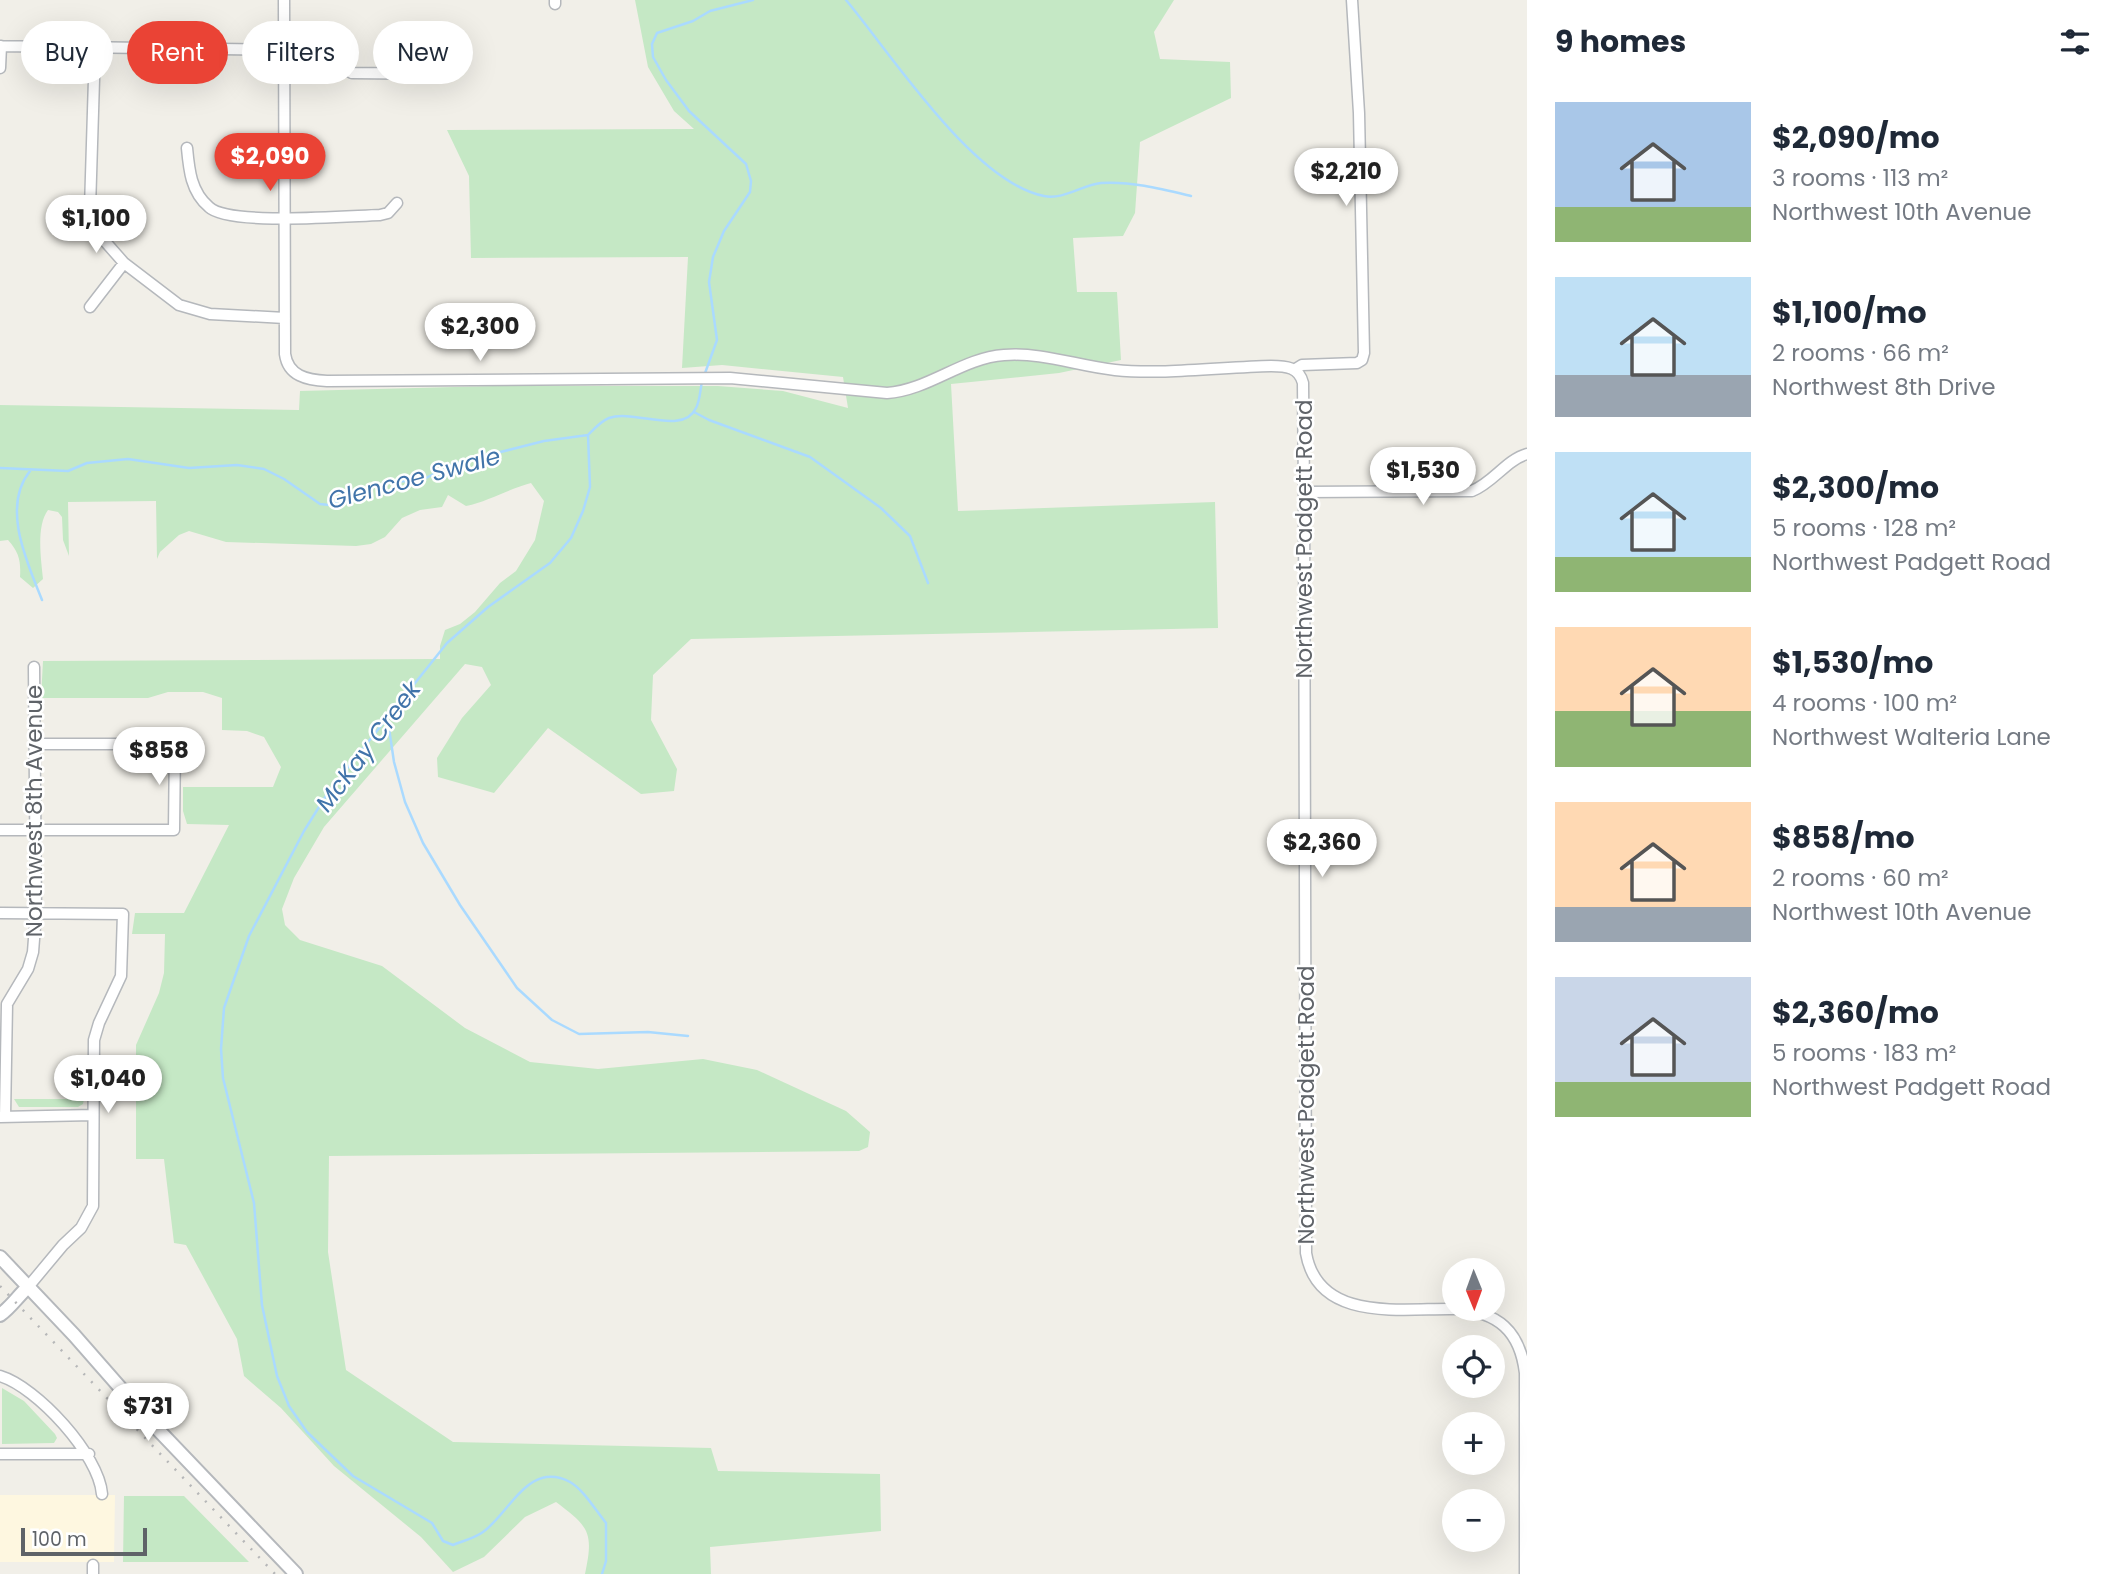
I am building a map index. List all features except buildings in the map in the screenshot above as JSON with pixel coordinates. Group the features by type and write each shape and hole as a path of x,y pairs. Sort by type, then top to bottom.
{"street":[{"path":"284,0 284,21"},
{"path":"1294,369 1302,365 1357,363 1362,360 1364,353 1359,113 1352,0"},
{"path":"0,68 1,46 21,46"},
{"path":"113,47 242,49"},
{"path":"93,84 90,208 102,238 124,264 179,305 210,314 285,317 285,84"},
{"path":"187,148 193,184 200,198 211,210 236,218 384,215 397,203"},
{"path":"90,307 124,264"},
{"name":"Northwest Padgett Road","path":"285,317 286,359 293,372 308,379 327,380 730,378 897,392 922,385 982,359 1015,355 1058,358 1121,371 1271,366 1294,369 1303,383 1306,1011 1304,1231 1307,1259 1324,1289 1348,1304 1367,1308 1442,1309"},
{"path":"1304,492 1472,491 1486,485 1513,461 1527,454"},
{"name":"Northwest 8th Avenue","path":"3,1117 7,1004 28,969 33,952 36,913 34,667"},
{"path":"0,830 174,830 174,744 35,744"},
{"path":"0,913 123,914 121,976 94,1040 93,1206 81,1228 28,1287 0,1307"},
{"path":"3,1117 93,1115"},
{"path":"0,1257 145,1416 296,1574"},
{"path":"0,1315 11,1307 13,1300"},
{"name":"Northwest Padgett Road","path":"1498,1321 1513,1335 1521,1350 1525,1382 1525,1574"},
{"path":"2,1376 35,1395 89,1454 100,1476 102,1494"},
{"path":"0,1454 89,1454"}],"shaded area":[{"path":"0,1495 115,1495 114,1562 0,1562"}],"green space":[{"path":"635,0 1174,0 1154,32 1160,59 1230,62 1231,98 1140,142 1135,213 1123,236 1073,238 1077,292 1117,292 1121,360 1059,373 951,384 958,511 1215,502 1218,628 691,639 653,675 651,720 677,769 674,791 641,794 548,728 494,793 438,777 437,758 462,718 491,685 482,667 465,664 324,827 294,878 282,909 285,925 300,940 382,966 465,1028 530,1062 598,1069 703,1059 757,1070 846,1111 870,1132 868,1147 859,1151 329,1156 328,1252 346,1370 453,1442 711,1448 718,1471 880,1474 881,1531 710,1547 711,1574 585,1574 589,1549 586,1532 576,1518 556,1502 525,1517 484,1557 453,1572 421,1537 334,1466 281,1408 244,1376 237,1339 186,1245 174,1243 164,1159 136,1159 136,1045 159,993 164,973 165,934 132,934 135,913 184,913 229,825 187,824 183,811 183,787 273,787 281,767 264,737 247,731 222,730 222,698 203,692 168,692 148,698 41,698 43,661 440,659 440,646 445,630 460,624 475,612 500,583 516,571 535,540 544,501 531,483 466,506 448,495 442,507 420,510 402,518 385,537 371,544 356,546 226,542 189,531 179,535 160,552 157,559 156,501 68,502 69,556 63,540 62,517 58,512 48,510 41,534 43,579 33,588 20,577 18,557 12,544 8,540 0,541 0,405 299,410 300,391 493,386 718,386 783,391 848,408 843,377 722,365 682,368 688,257 471,258 469,176 447,130 694,129 674,111 648,67"},
{"path":"14,1099 84,1099 83,1104 78,1107 19,1107"},
{"path":"2,1388 24,1401 55,1434 57,1438 54,1443 2,1444"},
{"path":"124,1496 184,1496 249,1562 123,1562"}],"waterway":[{"name":"McKay Creek","path":"704,376 717,340 709,282 713,257 724,231 750,192 751,181 746,164 689,111 666,80 653,57 652,44 657,33 693,21 710,11 753,0"},
{"path":"846,0 910,82 962,142 1017,186 1051,197 1094,184 1124,183 1191,196"},
{"name":"McKay Creek","path":"602,1574 606,1561 606,1523 585,1495 570,1482 555,1477 542,1478 531,1483 483,1532 453,1545 443,1541 432,1523 353,1476 307,1432 289,1406 277,1376 262,1305 254,1203 223,1078 221,1049 224,1008 249,936 304,831 329,791 447,643 488,607 550,563 571,538 590,487 588,435 600,423 619,416 669,421 690,416 696,408 702,382"},
{"path":"694,412 810,457 881,508 910,536 928,583"},
{"name":"Glencoe Swale","path":"0,468 68,471 87,463 128,459 189,468 237,465 264,469 284,479 320,504 329,505 387,483 424,479 453,464 544,441 588,435"},
{"path":"30,471 22,485 17,518 24,552 42,600"},
{"path":"387,715 394,762 405,802 423,843 460,905 517,988 552,1020 579,1034 648,1032 688,1036"}],"railway":[{"path":"0,1286 275,1574"}]}
